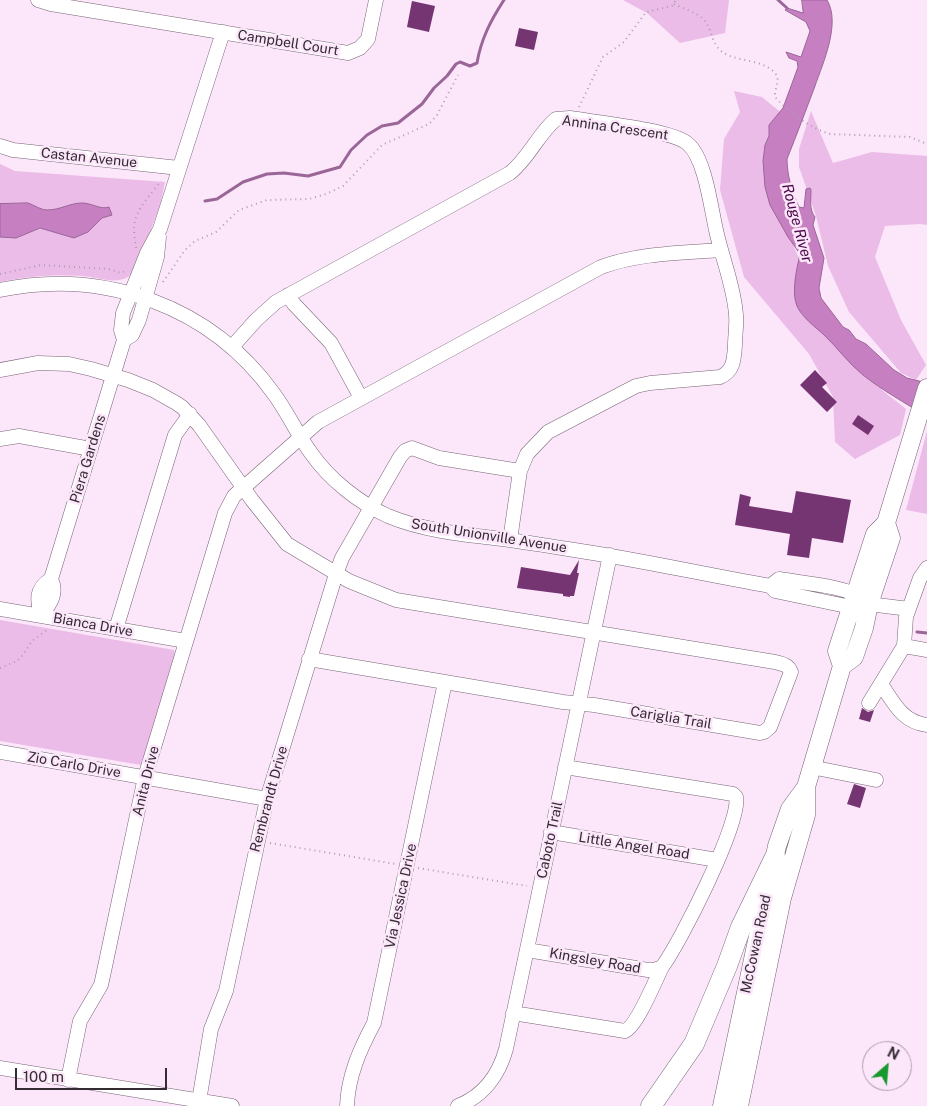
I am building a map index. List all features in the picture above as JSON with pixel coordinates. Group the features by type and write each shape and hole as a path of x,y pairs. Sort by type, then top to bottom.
{"highway":[{"path":"651,1106 694,1044 727,966 741,927 775,858"}],"main road":[{"name":"McCowan Road","path":"738,1106 782,898 806,815 806,787 811,767 842,666 854,657 864,628 859,601 875,534 886,523 927,388"},
{"name":"McCowan Road","path":"722,1106 775,858 790,809 806,787"}],"street":[{"name":"Campbell Court","path":"38,0 51,4 348,53 360,48 368,39 376,0"},
{"name":"Piera Gardens","path":"124,340 132,335 139,320 156,257 160,229 223,32"},
{"name":"Annina Crescent","path":"232,347 256,320 276,302 510,173 526,158 554,120 559,117 666,134 684,140 691,146 700,160 720,250"},
{"name":"Castan Avenue","path":"0,146 13,150 179,168"},
{"name":"Piera Gardens","path":"46,622 55,588 51,579 124,340 121,330 123,314 146,253 160,229"},
{"path":"244,488 318,422 601,267 618,261 640,257 720,250 734,300 736,317 734,360 730,370 720,378 650,383 636,386 548,432 527,454 520,471 510,540"},
{"name":"South Unionville Avenue","path":"0,290 24,286 87,285 146,297 190,318 232,347 254,369 268,385 287,413 310,452 330,475 371,508 406,523 421,527 610,555 770,586 780,579 859,601 909,610"},
{"path":"288,295 294,304 331,343 361,398"},
{"path":"0,370 38,363 69,364 113,375 153,390 182,406 199,425 287,544 349,581 396,600 593,632"},
{"path":"116,629 175,435 190,414"},
{"path":"0,439 19,436 91,449"},
{"name":"Rembrandt Drive","path":"199,1101 211,1030 226,991 267,799 342,558 400,457 408,449 412,448 430,456 520,471"},
{"name":"Anita Drive","path":"68,1080 80,1021 101,984 145,777 225,513 234,496 244,488"},
{"name":"Caboto Trail","path":"458,1106 479,1094 493,1079 506,1050 610,555"},
{"path":"869,703 904,646 906,617 920,578 927,568"},
{"name":"Bianca Drive","path":"0,609 46,622 116,629 186,641"},
{"name":"Cariglia Trail","path":"310,659 760,733 770,727 790,676 789,667 785,665 593,632"},
{"path":"904,646 927,650"},
{"name":"Via Jessica Drive","path":"347,1106 352,1072 362,1045 374,1022 445,682"},
{"path":"881,684 905,717 919,724 927,725"},
{"name":"Zio Carlo Drive","path":"0,752 267,799"},
{"name":"Kingsley Road","path":"527,950 648,970 662,967 692,918 717,860 736,806 736,797 733,794 565,767"},
{"path":"811,767 876,780"},
{"name":"Little Angel Road","path":"551,832 717,860"},
{"path":"513,1013 626,1031 636,1021 662,967"},
{"path":"0,1068 232,1106"}],"path":[{"path":"579,107 603,57 624,42 646,12 672,6 676,0"},
{"path":"674,4 701,17 716,47 724,54 768,68 775,73 778,78 775,92 776,97 782,104 820,131 830,134 910,137 927,144"},
{"path":"161,285 185,250 195,241 216,232 240,210 267,200 309,199 344,186 382,145 429,124 437,115 458,75"},
{"path":"136,249 134,226 136,217 161,181"},
{"path":"0,274 41,265 108,269 122,273 128,270"},
{"path":"0,668 17,661 23,655 46,622"}],"shaded area":[{"path":"623,0 729,0 725,33 680,43 647,13"},
{"path":"734,91 762,97 784,115 770,144 791,240 803,268 853,351 882,390 906,409 900,435 855,459 835,442 833,397 809,354 744,277 720,190 724,139 740,112"},
{"path":"811,111 833,163 872,152 927,156 927,225 885,226 875,257 901,320 926,365 916,380 901,373 849,312 828,266 816,216 799,167 799,149"},
{"path":"0,164 15,171 165,182 161,202 137,268 127,278 114,280 60,275 0,282"},
{"path":"927,431 927,514 906,510"},
{"path":"0,620 174,650 175,656 141,765 0,741"}],"water":[{"name":"Rouge River","path":"802,0 827,0 831,9 832,20 826,55 787,159 790,183 799,207 804,208 806,189 810,188 811,190 811,208 815,217 813,225 824,258 819,288 821,298 843,327 849,330 856,339 866,344 894,370 907,378 927,383 927,417 863,375 805,317 799,310 795,300 795,280 800,254 770,205 765,187 763,161 765,145 769,136 769,125 783,108 798,67 797,61 789,58 786,52 801,57 810,31 806,22 785,10 787,8 803,13"},
{"path":"28,203 47,210 86,203 102,208 109,207 112,215 102,218 88,232 74,238 40,228 16,238 0,237 0,204"}],"building":[{"path":"412,1 435,6 429,32 407,27"},
{"path":"519,28 538,32 534,50 515,46"},
{"path":"815,370 827,383 822,387 837,402 827,412 800,385"},
{"path":"858,415 874,426 868,435 852,424"},
{"path":"796,491 851,500 843,543 812,538 809,558 787,555 790,534 735,525 740,494 751,497 749,506 792,513"},
{"path":"579,560 577,573 579,573 574,596 570,597 563,596 563,594 517,588 521,567 570,575"},
{"path":"862,708 868,712 874,710 870,722 859,719"},
{"path":"854,784 866,788 860,808 847,804"}],"waterway":[{"path":"205,201 217,199 243,182 267,174 284,173 308,176 340,167 351,150 367,135 382,126 398,123 422,104 456,64 460,62 470,66 477,63 487,30 504,0"},
{"path":"778,0 787,8"},
{"path":"917,632 927,633"}]}
